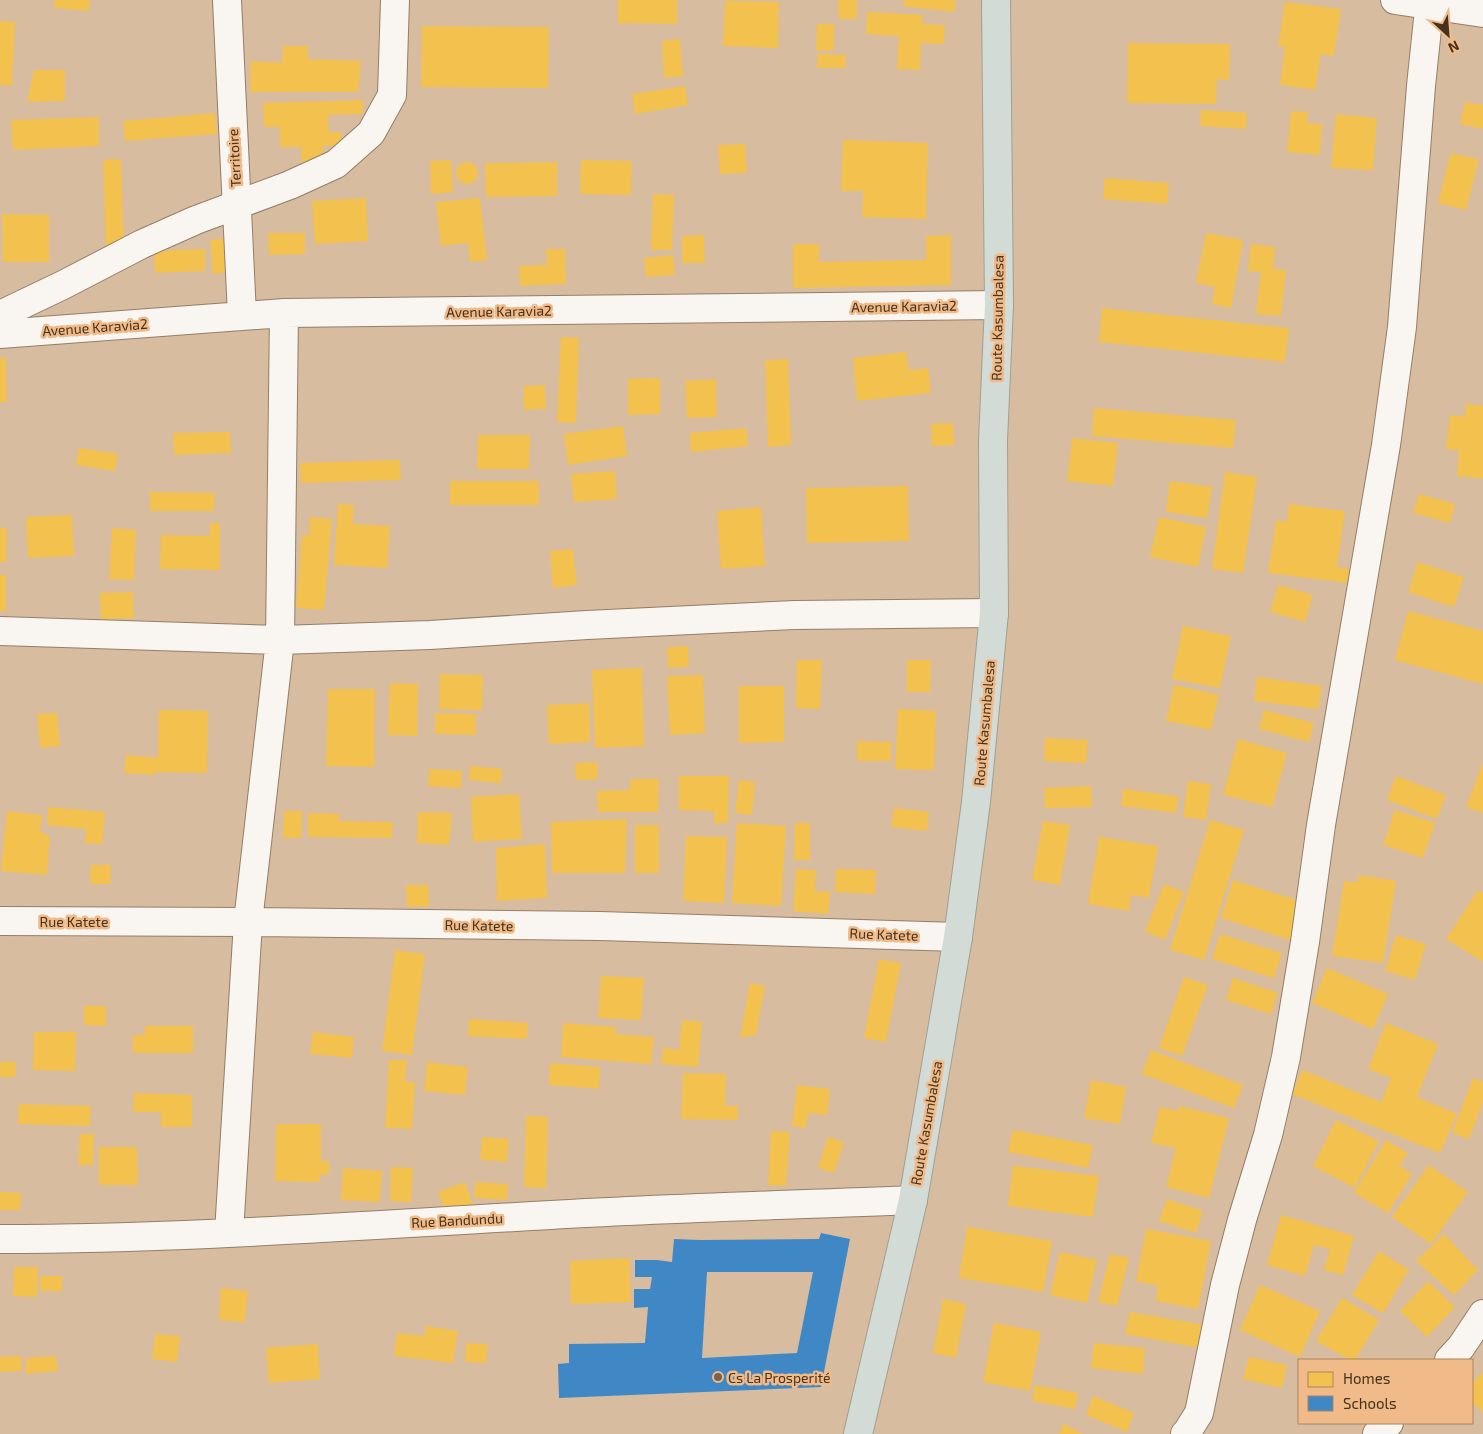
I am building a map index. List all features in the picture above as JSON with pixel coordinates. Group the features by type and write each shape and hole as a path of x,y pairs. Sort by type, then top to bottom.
{"highway":[{"name":"Route Kasumbalesa","path":"858,1434 913,1200 958,937 976,802 994,613 993,440 999,305 996,0"}],"street":[{"name":"Territoire","path":"227,0 242,316"},
{"path":"0,314 63,285 142,244 196,220 290,185 336,164 371,133 392,95 395,0"},
{"path":"1395,0 1430,2 1483,13"},
{"path":"1185,1434 1199,1413 1225,1285 1242,1220 1268,1135 1286,1056 1305,942 1321,825 1386,445 1402,327 1421,86 1430,2"},
{"name":"Avenue Karavia2","path":"0,334 284,313 999,305"},
{"path":"229,1233 248,922 280,640 284,313"},
{"path":"0,631 280,640 430,635 795,615 994,613"},
{"name":"Rue Katete","path":"0,921 600,926 958,937"},
{"name":"Rue Bandundu","path":"0,1238 123,1238 572,1214 913,1200"},
{"path":"1450,1359 1461,1347 1483,1314"},
{"path":"1377,1434 1388,1424"}],"building: Homes":[{"path":"55,0 90,0 89,11 54,8"},
{"path":"618,0 677,0 677,24 618,23"},
{"path":"838,0 857,0 857,19 839,19"},
{"path":"904,0 956,0 954,12 903,6"},
{"path":"725,1 779,2 778,48 723,46"},
{"path":"1285,2 1341,9 1334,56 1321,54 1315,90 1280,85 1285,47 1278,46"},
{"path":"867,12 923,15 922,24 945,25 944,44 921,43 920,70 897,69 899,36 866,34"},
{"path":"0,21 15,22 12,86 0,85"},
{"path":"817,24 834,24 834,50 816,51"},
{"path":"422,26 549,27 548,88 421,87"},
{"path":"680,39 683,76 664,78 662,41"},
{"path":"1128,43 1230,44 1229,80 1217,79 1216,104 1127,103"},
{"path":"283,46 308,46 308,59 361,61 358,92 250,92 251,61 282,63"},
{"path":"818,54 846,55 845,68 817,68"},
{"path":"34,70 65,70 65,101 27,102"},
{"path":"685,86 688,105 635,114 632,94"},
{"path":"363,100 363,114 328,115 329,132 341,132 341,145 323,146 323,170 302,171 301,147 280,147 280,127 264,127 263,103"},
{"path":"1465,102 1483,105 1483,129 1460,124"},
{"path":"1201,110 1247,113 1246,129 1200,126"},
{"path":"1291,111 1308,112 1307,123 1322,124 1320,155 1287,152"},
{"path":"215,113 217,134 125,141 123,121"},
{"path":"1336,114 1377,118 1373,170 1331,168"},
{"path":"99,117 99,146 13,150 11,120"},
{"path":"843,140 928,143 926,219 862,217 863,191 841,191"},
{"path":"745,144 747,173 720,174 718,145"},
{"path":"1451,153 1479,159 1466,210 1438,203"},
{"path":"121,159 124,250 106,251 103,160"},
{"path":"451,160 453,192 431,194 430,161"},
{"path":"581,160 632,161 631,195 580,194"},
{"path":"467,162 475,165 478,173 475,181 467,184 459,181 456,173 459,165"},
{"path":"557,162 557,196 486,197 485,163"},
{"path":"1105,178 1169,183 1167,204 1103,199"},
{"path":"653,194 674,195 672,250 651,250"},
{"path":"366,198 368,241 315,244 312,201"},
{"path":"480,198 487,260 470,262 468,243 441,246 436,202"},
{"path":"2,214 49,215 49,262 3,262"},
{"path":"268,233 305,233 305,254 269,255"},
{"path":"1206,233 1243,240 1231,308 1212,304 1215,287 1196,283"},
{"path":"704,235 705,263 682,263 682,236"},
{"path":"951,235 951,285 793,288 793,244 819,244 819,262 926,260 926,236"},
{"path":"227,238 230,272 213,274 210,240"},
{"path":"1251,244 1275,247 1273,269 1286,270 1281,316 1256,314 1261,272 1248,271"},
{"path":"205,249 205,271 155,273 154,251"},
{"path":"546,249 565,249 566,284 520,286 519,266 547,265"},
{"path":"673,255 675,275 646,277 644,258"},
{"path":"1102,308 1289,328 1285,362 1099,342"},
{"path":"561,337 579,338 576,423 557,422"},
{"path":"906,352 909,370 928,368 931,393 857,401 853,358"},
{"path":"0,358 6,358 7,402 0,402"},
{"path":"788,359 791,445 768,447 765,360"},
{"path":"660,378 660,414 628,415 628,379"},
{"path":"716,379 717,417 687,418 685,381"},
{"path":"545,385 546,409 524,410 524,386"},
{"path":"1466,404 1483,406 1483,479 1457,476 1459,450 1446,449 1450,415 1465,417"},
{"path":"1094,408 1236,420 1233,448 1092,436"},
{"path":"953,423 954,445 932,446 931,424"},
{"path":"623,426 627,456 568,465 564,434"},
{"path":"746,428 748,446 691,452 690,433"},
{"path":"230,432 231,453 174,455 173,433"},
{"path":"478,435 530,435 529,469 477,469"},
{"path":"1072,438 1118,443 1113,486 1067,481"},
{"path":"79,448 118,454 115,471 76,465"},
{"path":"400,460 401,480 301,483 300,463"},
{"path":"615,471 617,499 574,502 571,474"},
{"path":"1225,472 1257,477 1243,573 1212,569"},
{"path":"450,481 539,481 539,505 450,505"},
{"path":"1170,481 1212,487 1207,518 1166,512"},
{"path":"908,486 909,541 807,543 806,488"},
{"path":"150,492 215,493 214,511 150,511"},
{"path":"1419,494 1455,504 1450,523 1413,513"},
{"path":"338,504 354,505 353,524 390,526 387,568 334,565"},
{"path":"1289,504 1345,511 1337,567 1350,569 1348,583 1268,573 1276,520 1287,522"},
{"path":"761,507 765,566 721,569 717,511"},
{"path":"72,515 74,556 28,558 26,517"},
{"path":"310,517 332,519 324,610 296,608 302,535 309,536"},
{"path":"1159,517 1206,527 1198,567 1150,557"},
{"path":"210,523 220,523 220,570 160,569 161,535 210,536"},
{"path":"0,528 7,528 6,562 0,562"},
{"path":"112,528 136,530 134,580 109,579"},
{"path":"573,549 577,585 553,588 550,551"},
{"path":"1418,562 1464,577 1454,607 1408,592"},
{"path":"0,575 6,575 6,611 0,611"},
{"path":"1278,585 1313,595 1305,622 1270,612"},
{"path":"133,592 134,618 101,619 100,593"},
{"path":"1408,611 1483,631 1483,684 1395,660"},
{"path":"1183,626 1231,636 1220,688 1172,679"},
{"path":"688,646 689,667 668,668 667,647"},
{"path":"797,660 822,660 820,709 796,708"},
{"path":"907,660 931,660 930,692 907,692"},
{"path":"642,668 644,746 595,748 592,670"},
{"path":"440,674 483,675 482,710 439,709"},
{"path":"703,675 705,733 670,735 667,676"},
{"path":"1257,677 1322,686 1318,709 1254,701"},
{"path":"390,683 418,684 417,736 388,735"},
{"path":"1174,685 1219,695 1211,730 1166,721"},
{"path":"739,686 784,686 784,742 739,743"},
{"path":"328,689 375,689 374,767 326,766"},
{"path":"589,703 590,742 549,744 547,705"},
{"path":"898,709 936,711 934,770 895,769"},
{"path":"159,710 208,711 207,773 157,772 157,765 156,775 124,773 126,755 158,758"},
{"path":"1264,710 1314,723 1309,742 1259,729"},
{"path":"57,713 60,746 40,748 37,714"},
{"path":"435,713 476,714 476,735 435,734"},
{"path":"1045,738 1088,740 1086,763 1044,761"},
{"path":"1238,739 1287,753 1272,807 1223,795"},
{"path":"857,741 891,742 891,761 857,761"},
{"path":"597,762 598,779 576,780 575,763"},
{"path":"1483,762 1483,813 1466,807"},
{"path":"470,766 502,769 501,783 469,780"},
{"path":"429,769 462,771 461,788 428,786"},
{"path":"679,776 729,776 728,823 714,823 714,811 679,810"},
{"path":"1396,776 1446,795 1437,819 1387,800"},
{"path":"630,779 659,779 658,812 598,812 597,791 630,790"},
{"path":"739,780 755,782 752,815 735,813"},
{"path":"1188,781 1211,784 1206,820 1183,817"},
{"path":"1091,786 1092,807 1045,808 1044,788"},
{"path":"1123,789 1178,796 1176,813 1121,806"},
{"path":"519,794 522,839 473,842 471,797"},
{"path":"48,807 105,812 102,844 85,843 86,829 47,825"},
{"path":"894,808 929,812 927,831 891,827"},
{"path":"1395,810 1435,823 1423,858 1383,845"},
{"path":"7,811 42,815 40,831 50,837 47,875 1,871"},
{"path":"284,811 302,811 301,838 283,838"},
{"path":"418,812 452,813 449,845 417,843"},
{"path":"308,813 339,814 339,821 393,822 392,838 308,837"},
{"path":"627,819 625,873 552,873 551,822"},
{"path":"1210,820 1244,830 1204,960 1170,950"},
{"path":"1043,821 1070,825 1060,885 1032,880"},
{"path":"737,823 786,826 781,906 732,903"},
{"path":"795,823 810,823 810,860 794,860"},
{"path":"635,825 659,825 659,873 635,873"},
{"path":"686,836 727,837 724,903 683,901"},
{"path":"1099,837 1158,846 1149,898 1131,895 1129,911 1088,904"},
{"path":"545,844 547,898 497,901 496,848"},
{"path":"91,865 111,865 110,884 90,884"},
{"path":"796,869 816,870 815,891 830,892 828,914 793,911"},
{"path":"836,869 876,870 875,894 835,892"},
{"path":"1359,875 1396,881 1383,963 1332,956 1344,881 1357,883"},
{"path":"1233,880 1303,902 1290,940 1221,918"},
{"path":"1164,884 1184,892 1165,940 1145,932"},
{"path":"406,885 428,885 429,906 407,907"},
{"path":"1478,890 1483,893 1483,962 1446,939"},
{"path":"1220,934 1282,953 1274,978 1212,959"},
{"path":"1396,935 1426,944 1415,980 1385,971"},
{"path":"395,950 425,954 412,1055 382,1051"},
{"path":"879,959 901,963 886,1042 864,1038"},
{"path":"1327,968 1388,994 1373,1029 1312,1003"},
{"path":"601,976 644,978 641,1020 598,1018"},
{"path":"1184,977 1208,985 1182,1056 1159,1048"},
{"path":"1233,978 1278,993 1271,1014 1226,1000"},
{"path":"750,983 765,986 756,1035 740,1038"},
{"path":"84,1006 106,1006 106,1026 84,1025"},
{"path":"469,1019 528,1023 527,1039 468,1036"},
{"path":"682,1020 702,1022 698,1067 661,1064 663,1048 679,1050"},
{"path":"563,1023 616,1027 615,1034 654,1037 651,1064 561,1057"},
{"path":"1386,1023 1438,1044 1417,1097 1457,1114 1440,1153 1292,1094 1302,1070 1381,1102 1391,1078 1368,1069"},
{"path":"145,1026 193,1026 193,1053 133,1053 133,1035 145,1035"},
{"path":"34,1032 76,1032 75,1071 33,1070"},
{"path":"313,1032 354,1037 352,1058 310,1054"},
{"path":"1151,1050 1243,1085 1234,1108 1142,1074"},
{"path":"389,1060 407,1060 405,1082 415,1082 412,1129 385,1128"},
{"path":"0,1062 16,1062 15,1077 0,1077"},
{"path":"427,1062 468,1067 465,1095 424,1091"},
{"path":"550,1063 600,1067 599,1089 549,1085"},
{"path":"683,1073 726,1074 725,1106 738,1106 738,1120 681,1119"},
{"path":"1473,1078 1483,1082 1483,1102 1469,1139 1452,1133"},
{"path":"1091,1080 1126,1087 1120,1124 1084,1118"},
{"path":"797,1085 830,1089 827,1115 808,1113 806,1128 792,1126"},
{"path":"134,1093 192,1095 192,1127 161,1127 161,1112 133,1112"},
{"path":"19,1104 91,1106 90,1126 18,1124"},
{"path":"1179,1106 1229,1118 1209,1198 1166,1187 1176,1148 1151,1143 1160,1107 1178,1111"},
{"path":"526,1116 548,1117 546,1188 524,1187"},
{"path":"1336,1120 1379,1141 1355,1188 1313,1166"},
{"path":"276,1124 321,1124 321,1161 329,1161 329,1174 320,1175 320,1182 275,1181"},
{"path":"1013,1130 1093,1145 1088,1168 1008,1152"},
{"path":"771,1131 790,1132 786,1186 768,1185"},
{"path":"80,1134 94,1134 93,1165 78,1165"},
{"path":"482,1137 509,1139 507,1162 480,1160"},
{"path":"828,1137 844,1142 834,1173 818,1168"},
{"path":"1386,1140 1408,1153 1399,1166 1412,1174 1388,1213 1354,1193"},
{"path":"99,1147 137,1147 138,1185 99,1185"},
{"path":"1429,1165 1468,1192 1431,1244 1392,1217"},
{"path":"1013,1166 1099,1176 1093,1217 1008,1206"},
{"path":"391,1167 413,1168 411,1202 390,1201"},
{"path":"343,1168 382,1171 380,1202 341,1200"},
{"path":"465,1182 473,1205 447,1215 438,1192"},
{"path":"475,1182 508,1184 507,1200 474,1198"},
{"path":"0,1192 21,1193 20,1210 0,1210"},
{"path":"1167,1199 1203,1211 1196,1233 1159,1221"},
{"path":"1281,1215 1354,1236 1343,1275 1324,1270 1330,1249 1314,1245 1305,1276 1267,1265"},
{"path":"967,1227 1052,1241 1043,1292 959,1278"},
{"path":"1146,1229 1211,1241 1198,1309 1156,1301 1158,1286 1136,1281"},
{"path":"1444,1234 1478,1270 1454,1295 1416,1261"},
{"path":"1379,1251 1409,1270 1383,1313 1352,1295"},
{"path":"1060,1252 1097,1260 1087,1303 1050,1295"},
{"path":"1110,1254 1129,1258 1117,1306 1098,1302"},
{"path":"629,1258 631,1302 571,1304 570,1261"},
{"path":"14,1267 38,1267 37,1297 13,1296"},
{"path":"40,1276 62,1276 62,1291 40,1291"},
{"path":"1428,1281 1455,1307 1427,1337 1400,1311"},
{"path":"1260,1285 1320,1311 1300,1357 1240,1330"},
{"path":"221,1288 248,1291 245,1322 219,1320"},
{"path":"1342,1298 1379,1320 1356,1359 1348,1359 1316,1341"},
{"path":"943,1299 966,1304 956,1358 933,1353"},
{"path":"1130,1312 1204,1325 1200,1348 1125,1334"},
{"path":"994,1323 1041,1332 1030,1391 983,1382"},
{"path":"426,1326 458,1331 453,1363 394,1356 397,1333 424,1336"},
{"path":"155,1334 180,1336 177,1362 152,1359"},
{"path":"466,1343 488,1344 486,1363 465,1362"},
{"path":"1094,1343 1145,1348 1143,1374 1091,1368"},
{"path":"318,1344 320,1379 269,1383 266,1348"},
{"path":"21,1356 22,1371 0,1372 0,1357"},
{"path":"56,1356 58,1371 26,1374 26,1358"},
{"path":"1249,1357 1287,1365 1282,1388 1243,1379"},
{"path":"1481,1373 1483,1375 1483,1412 1473,1403 1473,1383"},
{"path":"1035,1385 1078,1393 1075,1409 1032,1401"},
{"path":"1093,1396 1134,1413 1127,1432 1086,1415"},
{"path":"1063,1424 1084,1434 1059,1434"}],"building: Schools":[{"path":"821,1233 850,1239 821,1387 559,1398 558,1364 569,1363 569,1344 645,1343 648,1307 634,1308 634,1289 650,1289 652,1277 635,1277 635,1260 672,1262 674,1239 819,1239","holes":["707,1272 813,1272 797,1353 702,1358"]}],"place":[{"name":"Cs La Prosperité","path":"718,1377"}]}
